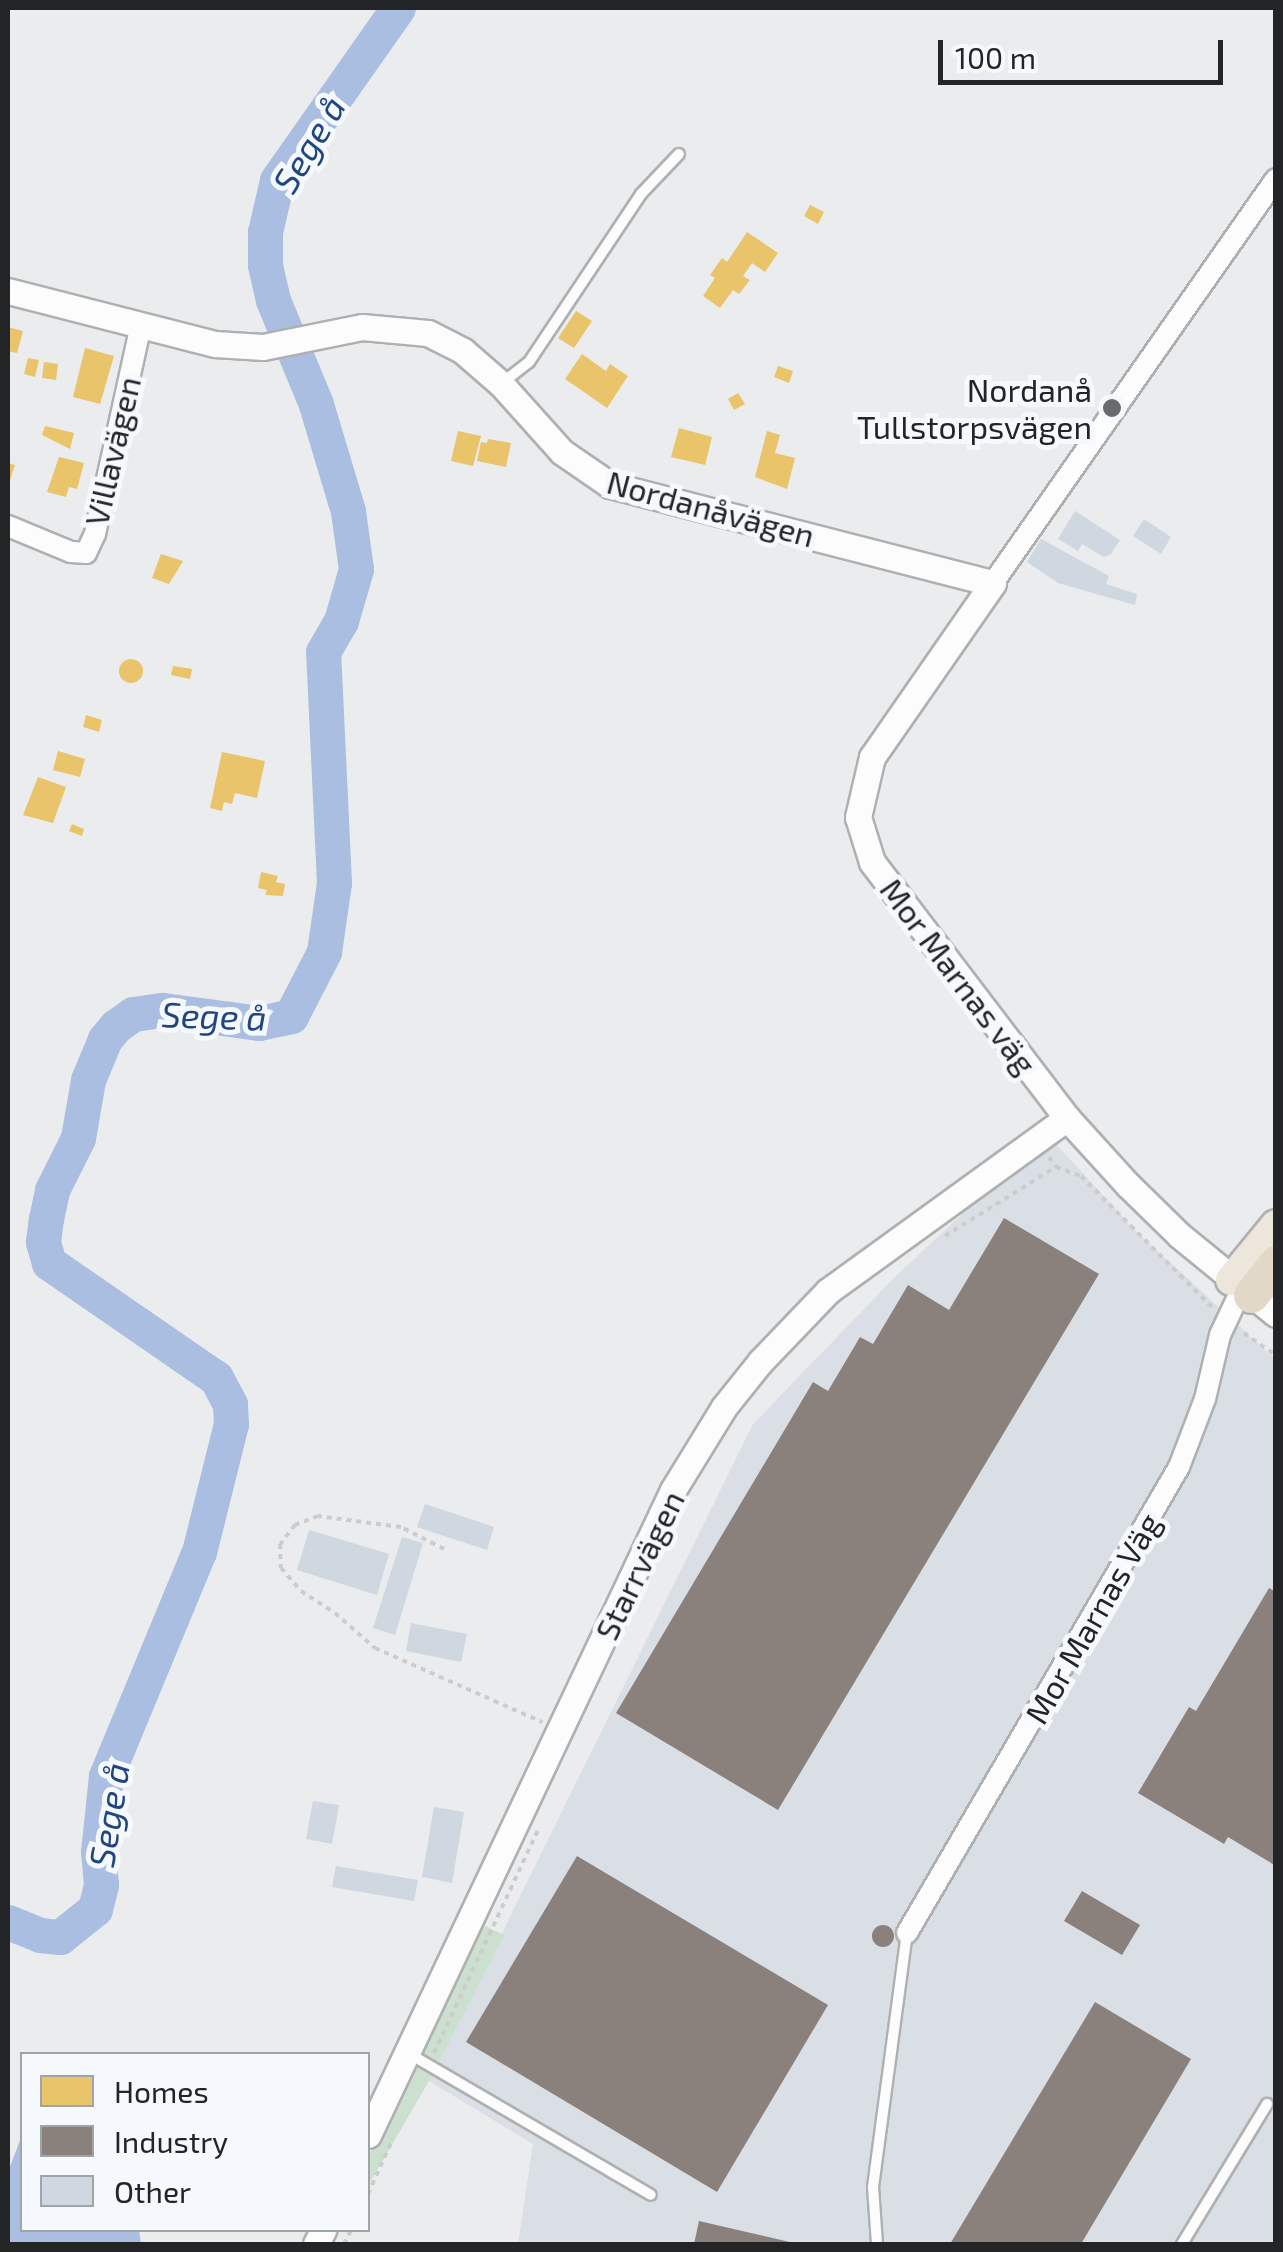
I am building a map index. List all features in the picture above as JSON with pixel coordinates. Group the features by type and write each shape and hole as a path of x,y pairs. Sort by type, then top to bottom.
{"highway":[{"path":"1250,1294 1276,1263"}],"main road":[{"path":"1250,1294 1276,1225"}],"street":[{"path":"993,583 1276,179"},
{"name":"Nordanåvägen","path":"8,292 215,344 262,347 362,327 428,333 464,351 501,384 562,452 610,485 993,583"},
{"name":"Villavägen","path":"8,526 71,552 86,552 95,534 141,325"},
{"name":"Mor Marnas väg","path":"993,583 872,757 858,817 872,862 1068,1118 1153,1211 1250,1294"},
{"name":"Starrvägen","path":"370,2132 418,2058 560,1730 673,1490 724,1407 760,1362 828,1291 920,1220 1068,1118"},
{"name":"Mor Marnas Väg","path":"907,1933 1179,1467 1197,1426 1226,1320 1250,1294"}],"lane":[{"path":"501,384 529,362 641,194 679,154"},
{"path":"877,2244 872,2187 907,1933"},
{"path":"418,2058 651,2195"},
{"path":"1182,2244 1268,2104"}],"path":[{"path":"1037,1142 1056,1167 1081,1176 1226,1320 1276,1355"},
{"path":"940,1239 1056,1167"},
{"path":"444,1549 400,1527 318,1516 295,1525 280,1544 281,1568 301,1591 335,1613 375,1648 560,1730"},
{"path":"418,2058 542,1822"},
{"path":"370,2190 398,2127"}],"shaded area":[{"path":"1040,1141 1055,1143 1136,1231 1275,1359 1275,2244 518,2244 533,2144 429,2081 753,1424 895,1277"}],"green space":[{"path":"479,1923 504,1935 429,2081 370,2183 370,2154"}],"water":[{"path":"20,2140 20,2232 139,2232 141,2244 8,2244 8,2172"}],"building: Homes":[{"path":"810,205 824,212 818,224 804,216"},
{"path":"747,232 778,253 765,272 752,263 743,276 750,280 739,294 733,290 720,308 703,296 715,278 710,275 722,258 727,262"},
{"path":"576,311 592,321 574,348 558,338"},
{"path":"8,327 23,331 17,353 8,351"},
{"path":"85,348 114,356 100,404 73,397"},
{"path":"582,354 606,371 610,364 628,376 607,408 565,379"},
{"path":"28,358 39,360 35,377 24,374"},
{"path":"44,362 58,364 56,380 42,378"},
{"path":"778,366 793,371 789,383 774,377"},
{"path":"738,393 745,404 734,410 728,399"},
{"path":"45,426 74,433 70,449 42,435"},
{"path":"679,428 712,437 705,465 671,457"},
{"path":"458,431 481,436 473,466 451,461"},
{"path":"767,431 780,435 775,453 795,458 787,489 755,477"},
{"path":"488,439 511,443 506,467 477,461 481,442 487,443"},
{"path":"59,457 84,463 77,489 69,487 66,497 47,492"},
{"path":"8,463 15,465 8,486"},
{"path":"161,554 183,561 169,584 152,578"},
{"path":"131,659 140,662 140,680 131,683 122,680 119,671 122,662"},
{"path":"173,666 192,669 190,679 171,675"},
{"path":"86,715 102,720 99,732 83,727"},
{"path":"58,751 85,759 80,777 53,770"},
{"path":"222,752 265,761 257,798 235,793 232,804 224,802 222,811 210,808"},
{"path":"38,777 66,787 53,823 23,815"},
{"path":"72,824 84,829 82,836 69,831"},
{"path":"261,872 278,876 276,882 285,884 283,896 265,895 267,890 258,888"}],"building: Industry":[{"path":"1004,1218 1099,1274 778,1810 616,1713 813,1382 828,1391 860,1337 873,1344 908,1285 949,1310"},
{"path":"1269,1588 1276,1592 1276,1866 1228,1837 1224,1844 1138,1793 1189,1707 1196,1711"},
{"path":"577,1856 828,2005 717,2192 466,2042"},
{"path":"1082,1891 1140,1925 1122,1955 1064,1921"},
{"path":"879,1925 887,1925 894,1936 887,1947 879,1947 872,1940 872,1932"},
{"path":"1095,2002 1191,2059 1081,2244 950,2244"},
{"path":"699,2221 794,2243 794,2244 694,2244"}],"building: Other":[{"path":"1075,511 1120,540 1111,554 1104,557 1082,544 1078,551 1058,539"},
{"path":"1144,519 1171,537 1161,554 1133,536"},
{"path":"1041,539 1109,576 1106,584 1137,594 1135,605 1058,583 1027,562"},
{"path":"425,1504 494,1527 487,1550 417,1527"},
{"path":"309,1530 389,1554 377,1595 297,1570"},
{"path":"402,1537 423,1543 395,1635 373,1628"},
{"path":"411,1623 467,1634 461,1662 406,1651"},
{"path":"313,1801 339,1805 332,1844 306,1839"},
{"path":"434,1807 464,1812 452,1883 422,1877"},
{"path":"336,1866 418,1880 414,1901 332,1887"}],"waterway":[{"name":"Sege å","path":"8,1922 40,1935 60,1937 95,1909 101,1885 98,1852 106,1776 199,1552 231,1424 230,1404 216,1378 49,1263 43,1242 52,1190 78,1138 88,1080 105,1039 116,1026 133,1014 163,1010 259,1023 291,1016 324,952 334,883 323,652 341,621 356,569 348,511 316,404 273,300 265,265 265,232 277,180 398,8"}],"place":[{"name":"Nordanå Tullstorpsvägen","path":"1112,408"}]}
